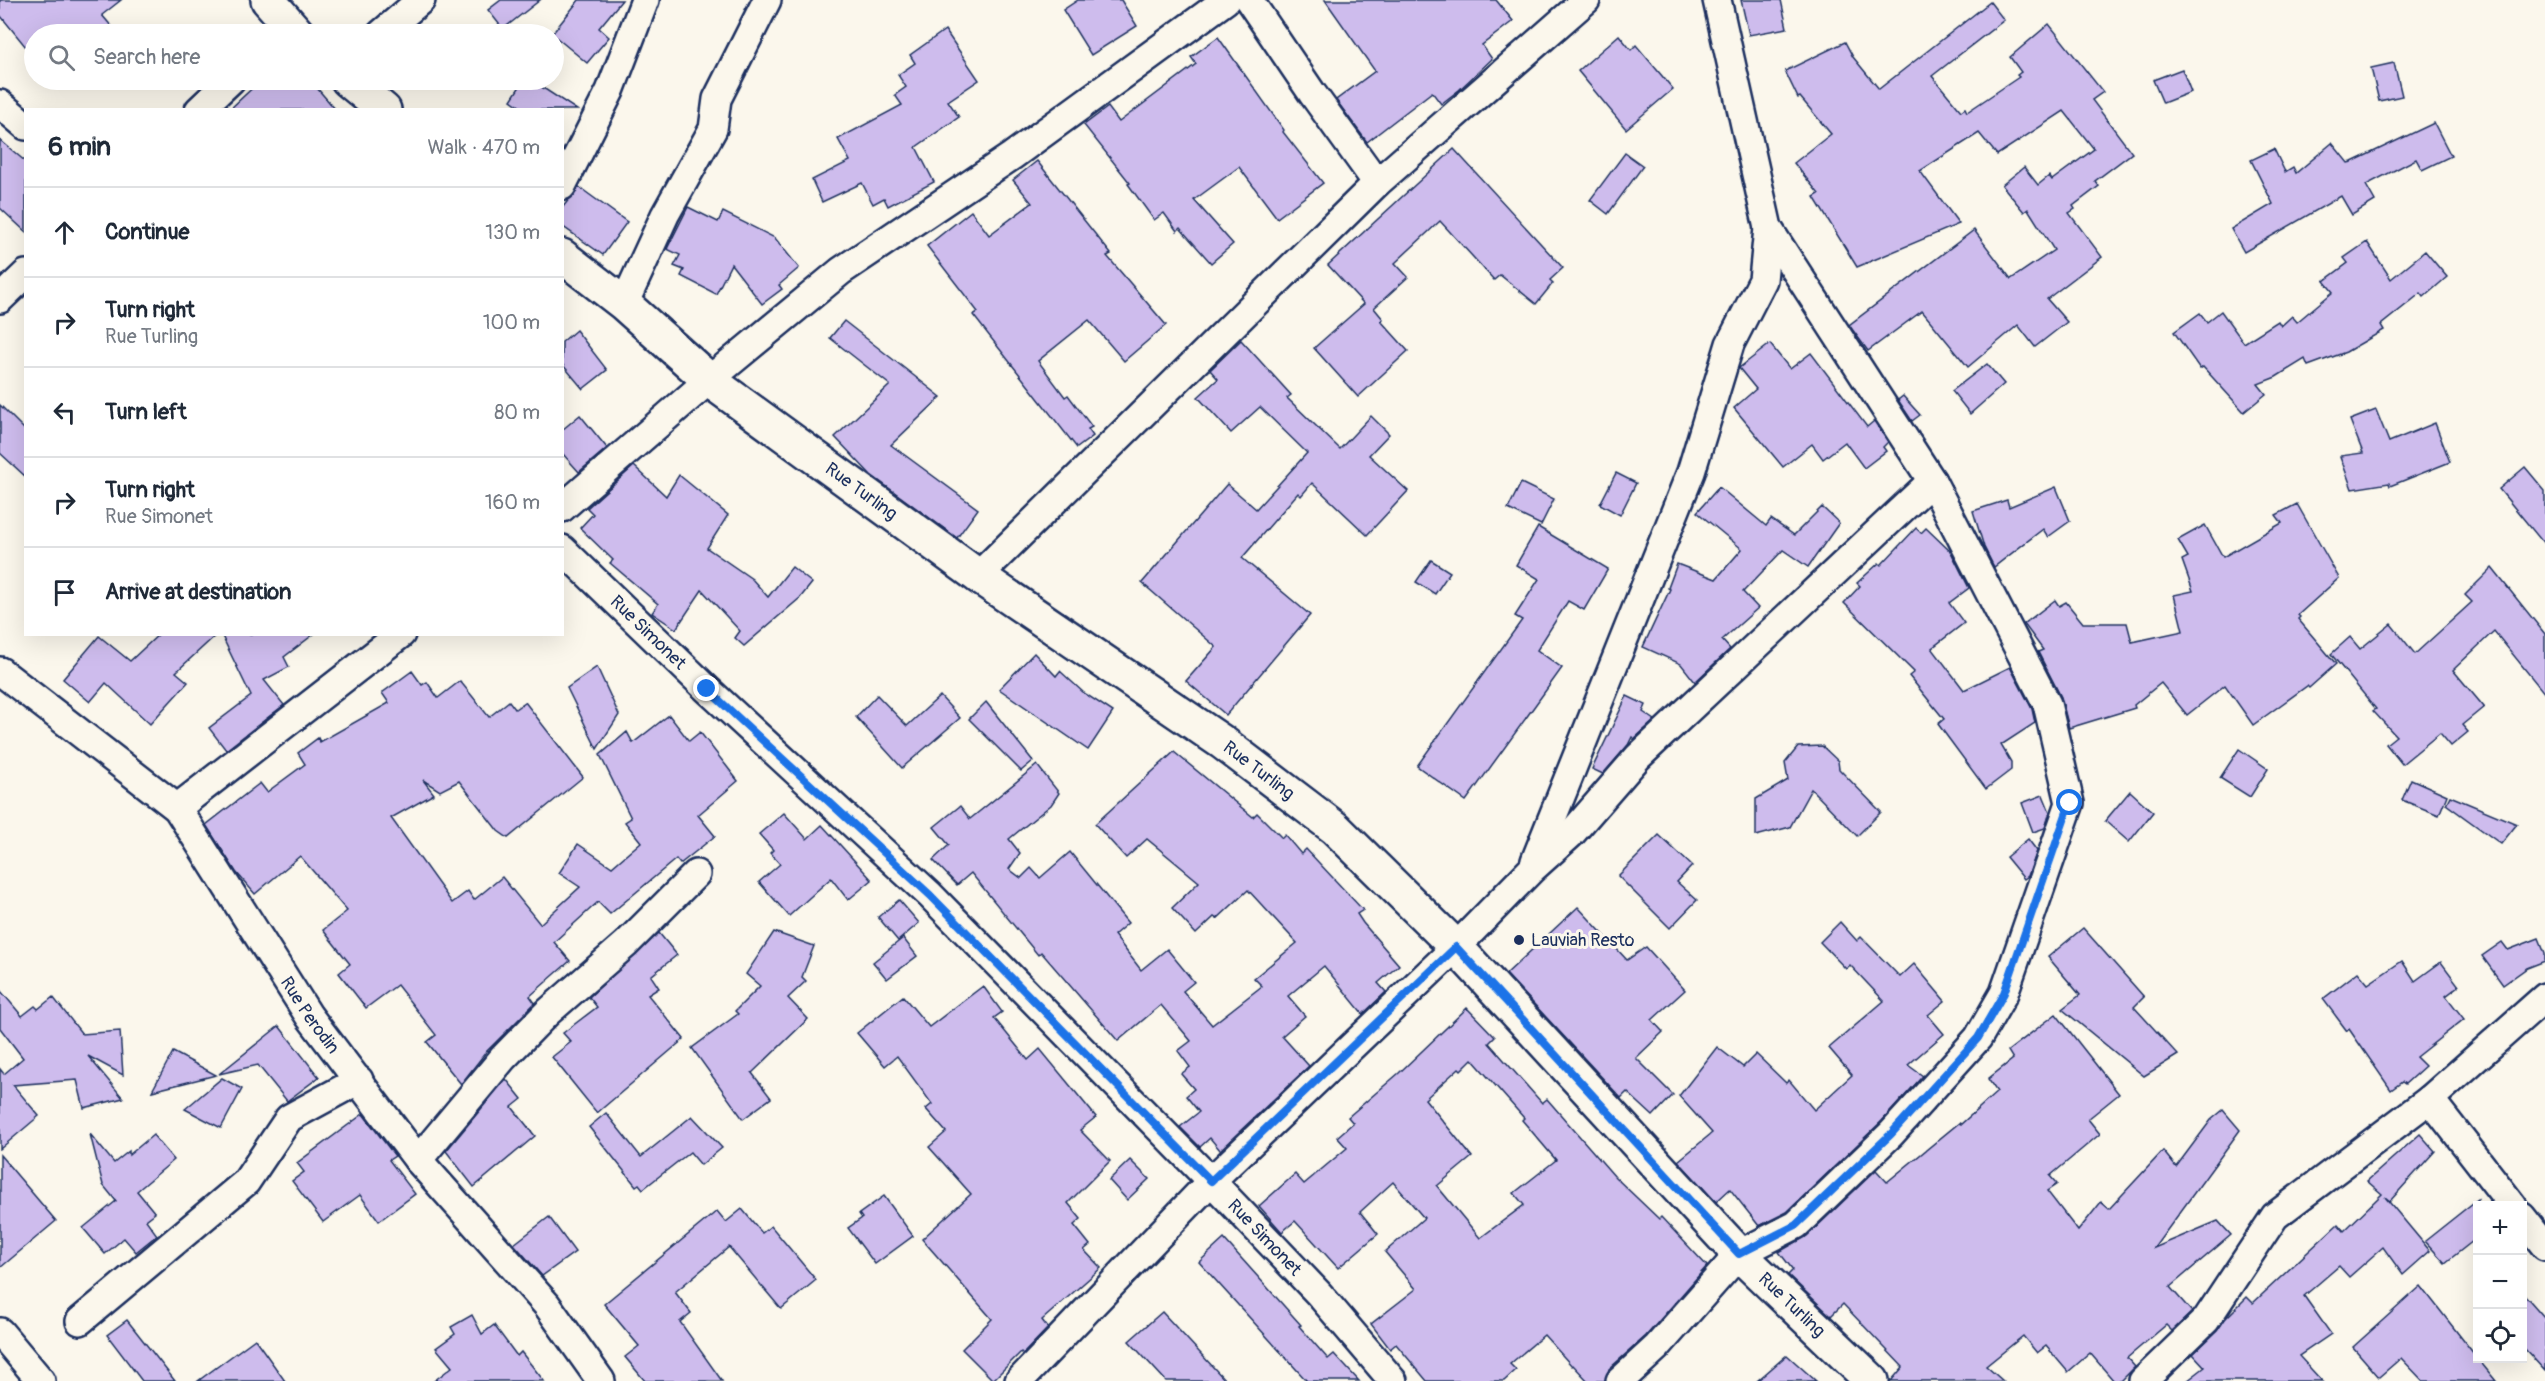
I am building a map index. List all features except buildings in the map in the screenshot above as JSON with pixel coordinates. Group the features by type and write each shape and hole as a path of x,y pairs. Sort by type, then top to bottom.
{"main road":[{"path":"268,0 283,24"},
{"path":"360,90 382,108"},
{"name":"Rue Turling","path":"564,258 624,304 708,380 978,576 1222,742 1335,828 1456,947 1739,1254 1872,1381"}],"street":[{"path":"393,24 421,0"},
{"path":"564,182 610,91 645,0"},
{"path":"624,304 665,215 713,129 717,99 767,0"},
{"path":"564,506 708,380 841,271 1012,156 1226,0"},
{"path":"1249,0 1377,183"},
{"path":"978,576 1377,183 1586,0"},
{"path":"1532,869 1691,472 1730,344 1763,280 1768,228 1717,0"},
{"path":"201,108 220,90"},
{"path":"0,104 24,124"},
{"path":"1620,1381 1657,1347 1739,1254 1796,1225 1891,1134 1978,1038 2004,993 2070,803 2047,704 1932,481 1768,228"},
{"path":"0,299 24,276"},
{"path":"1019,1381 1211,1181 1456,947 1532,869 1572,833 1638,757 1932,481"},
{"name":"Rue Simonet","path":"564,551 707,689 930,895 1319,1294 1393,1381"},
{"path":"177,808 398,636"},
{"name":"Rue Perodin","path":"0,671 177,808 309,1016 418,1160 547,1305 601,1381"},
{"path":"418,1160 504,1058 547,1013 626,944 696,874"},
{"path":"2144,1381 2206,1320 2275,1216 2430,1099 2545,997"},
{"path":"80,1321 246,1182 289,1118 359,1080"},
{"path":"2430,1099 2509,1201"},
{"path":"2527,1222 2545,1246"},
{"path":"0,1332 41,1381"}],"place":[{"name":"Lauviah Resto","path":"1519,940"}],"route":[{"path":"707,689 930,895 1211,1181 1456,947 1739,1254 1796,1225 1891,1134 1978,1038 2004,993 2040,897 2070,803"}]}
